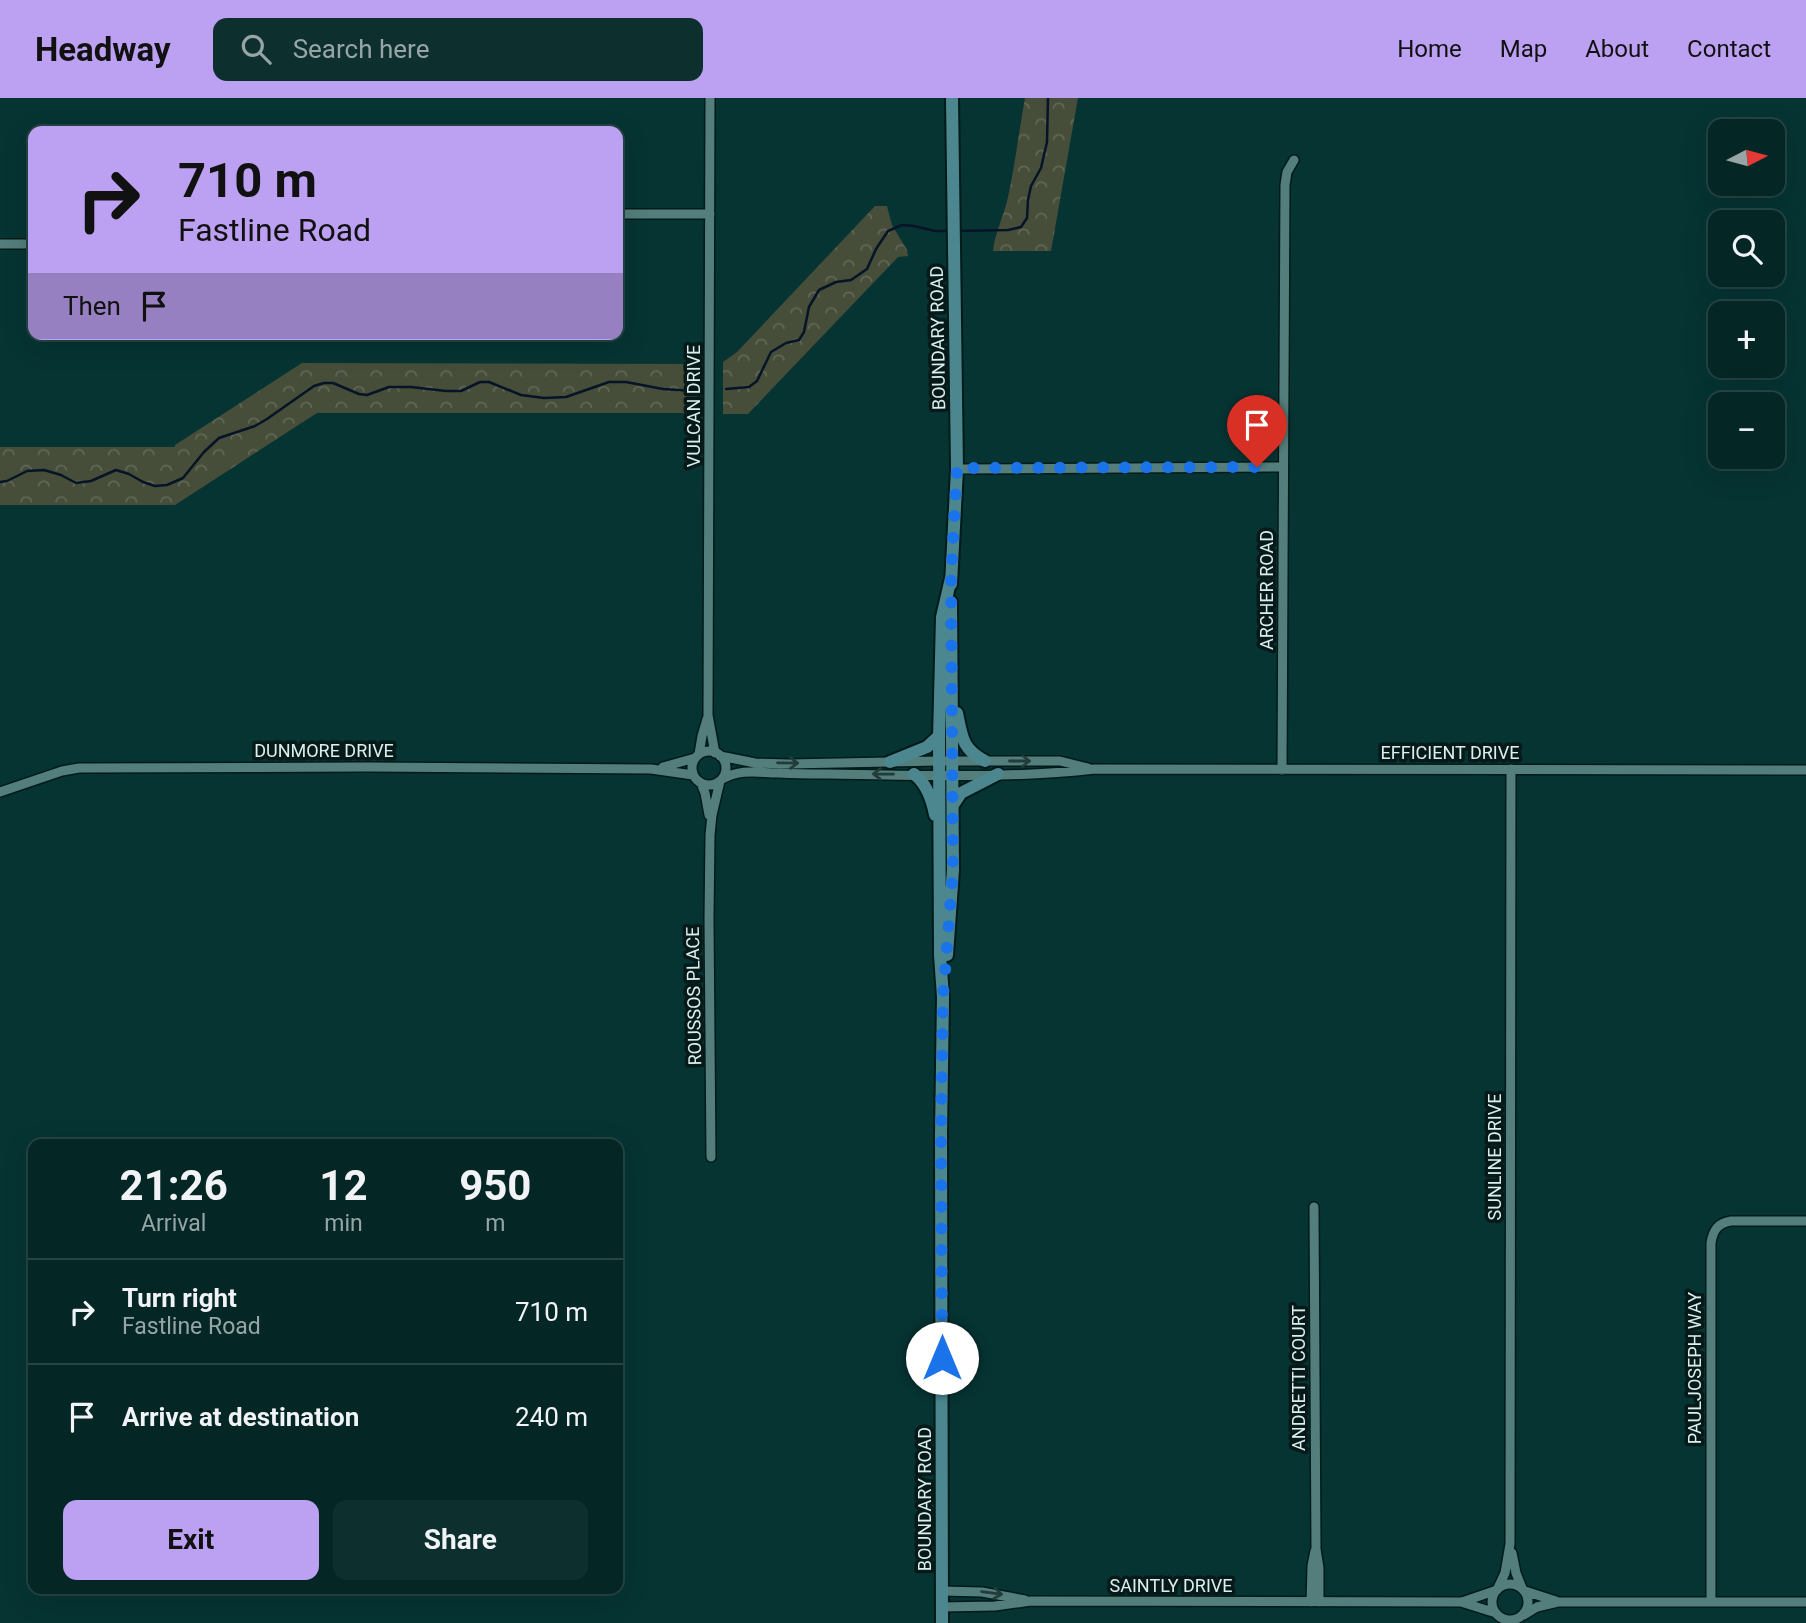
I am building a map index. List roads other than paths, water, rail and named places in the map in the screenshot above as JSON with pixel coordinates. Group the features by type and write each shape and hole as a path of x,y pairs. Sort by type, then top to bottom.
{"main road":[{"name":"BOUNDARY ROAD","path":"942,1623 943,997 940,839 952,685 951,578 957,468 952,98"},
{"name":"BOUNDARY ROAD","path":"943,997 953,870 953,806 939,736 942,617 951,578"},
{"path":"952,685 965,745 970,752 985,761"},
{"path":"890,762 927,747 939,736"},
{"path":"914,774 921,779 933,803 940,839"},
{"path":"953,806 961,793 998,774"}],"street":[{"name":"VULCAN DRIVE","path":"710,98 708,715 718,754"},
{"name":"ARCHER ROAD","path":"1282,770 1285,185 1287,172 1294,160"},
{"path":"623,215 710,214"},
{"path":"0,244 28,244"},
{"path":"957,468 1283,467"},
{"name":"VULCAN DRIVE","path":"697,756 708,715"},
{"path":"704,752 755,762 890,762 946,768 914,774 744,771 711,785 701,783 693,775 692,769 697,756 704,752"},
{"path":"718,754 726,769 721,780"},
{"name":"DUNMORE DRIVE","path":"651,769 673,765 697,756"},
{"name":"EFFICIENT DRIVE","path":"946,768 985,761 1060,761 1095,769"},
{"name":"DUNMORE DRIVE","path":"0,792 79,768 651,769 693,775"},
{"name":"EFFICIENT DRIVE","path":"946,768 998,774 1062,773 1095,769 1806,770"},
{"name":"SUNLINE DRIVE","path":"1497,1590 1505,1573 1510,1544 1511,769"},
{"name":"ROUSSOS PLACE","path":"710,835 721,780"},
{"name":"ROUSSOS PLACE","path":"701,783 709,809 710,835 711,1157"},
{"name":"ANDRETTI COURT","path":"1314,1207 1316,1549 1312,1566 1315,1602"},
{"name":"PAULJOSEPH WAY","path":"1711,1602 1712,1234 1717,1227 1731,1221 1806,1221"},
{"name":"SUNLINE DRIVE","path":"1510,1544 1516,1573 1523,1590"},
{"path":"1558,1602 1511,1584 1497,1590 1492,1602 1498,1617 1508,1620 1520,1618 1538,1607 1558,1602 1806,1602"},
{"name":"SAINTLY DRIVE","path":"942,1607 995,1606 1031,1601 1461,1602 1497,1590"},
{"path":"1520,1618 1528,1601 1523,1590"},
{"name":"SAINTLY DRIVE","path":"943,1591 982,1591 1031,1601"},
{"name":"SAINTLY DRIVE","path":"1461,1602 1498,1617"}],"waterway":[{"path":"957,231 1008,230 1021,227 1027,218 1031,186 1041,168 1047,142 1048,98"},
{"path":"726,389 749,387 757,381 771,352 786,343 799,340 804,332 809,307 819,290 836,282 851,280 867,269 888,231 902,225 950,231"},
{"path":"0,482 27,471 44,470 76,483 91,481 116,470 155,486 167,485 183,478 219,438 255,426 314,386 324,383 333,383 367,395 389,387 461,391 480,382 489,382 521,395 544,398 566,397 609,382 694,391"}]}
